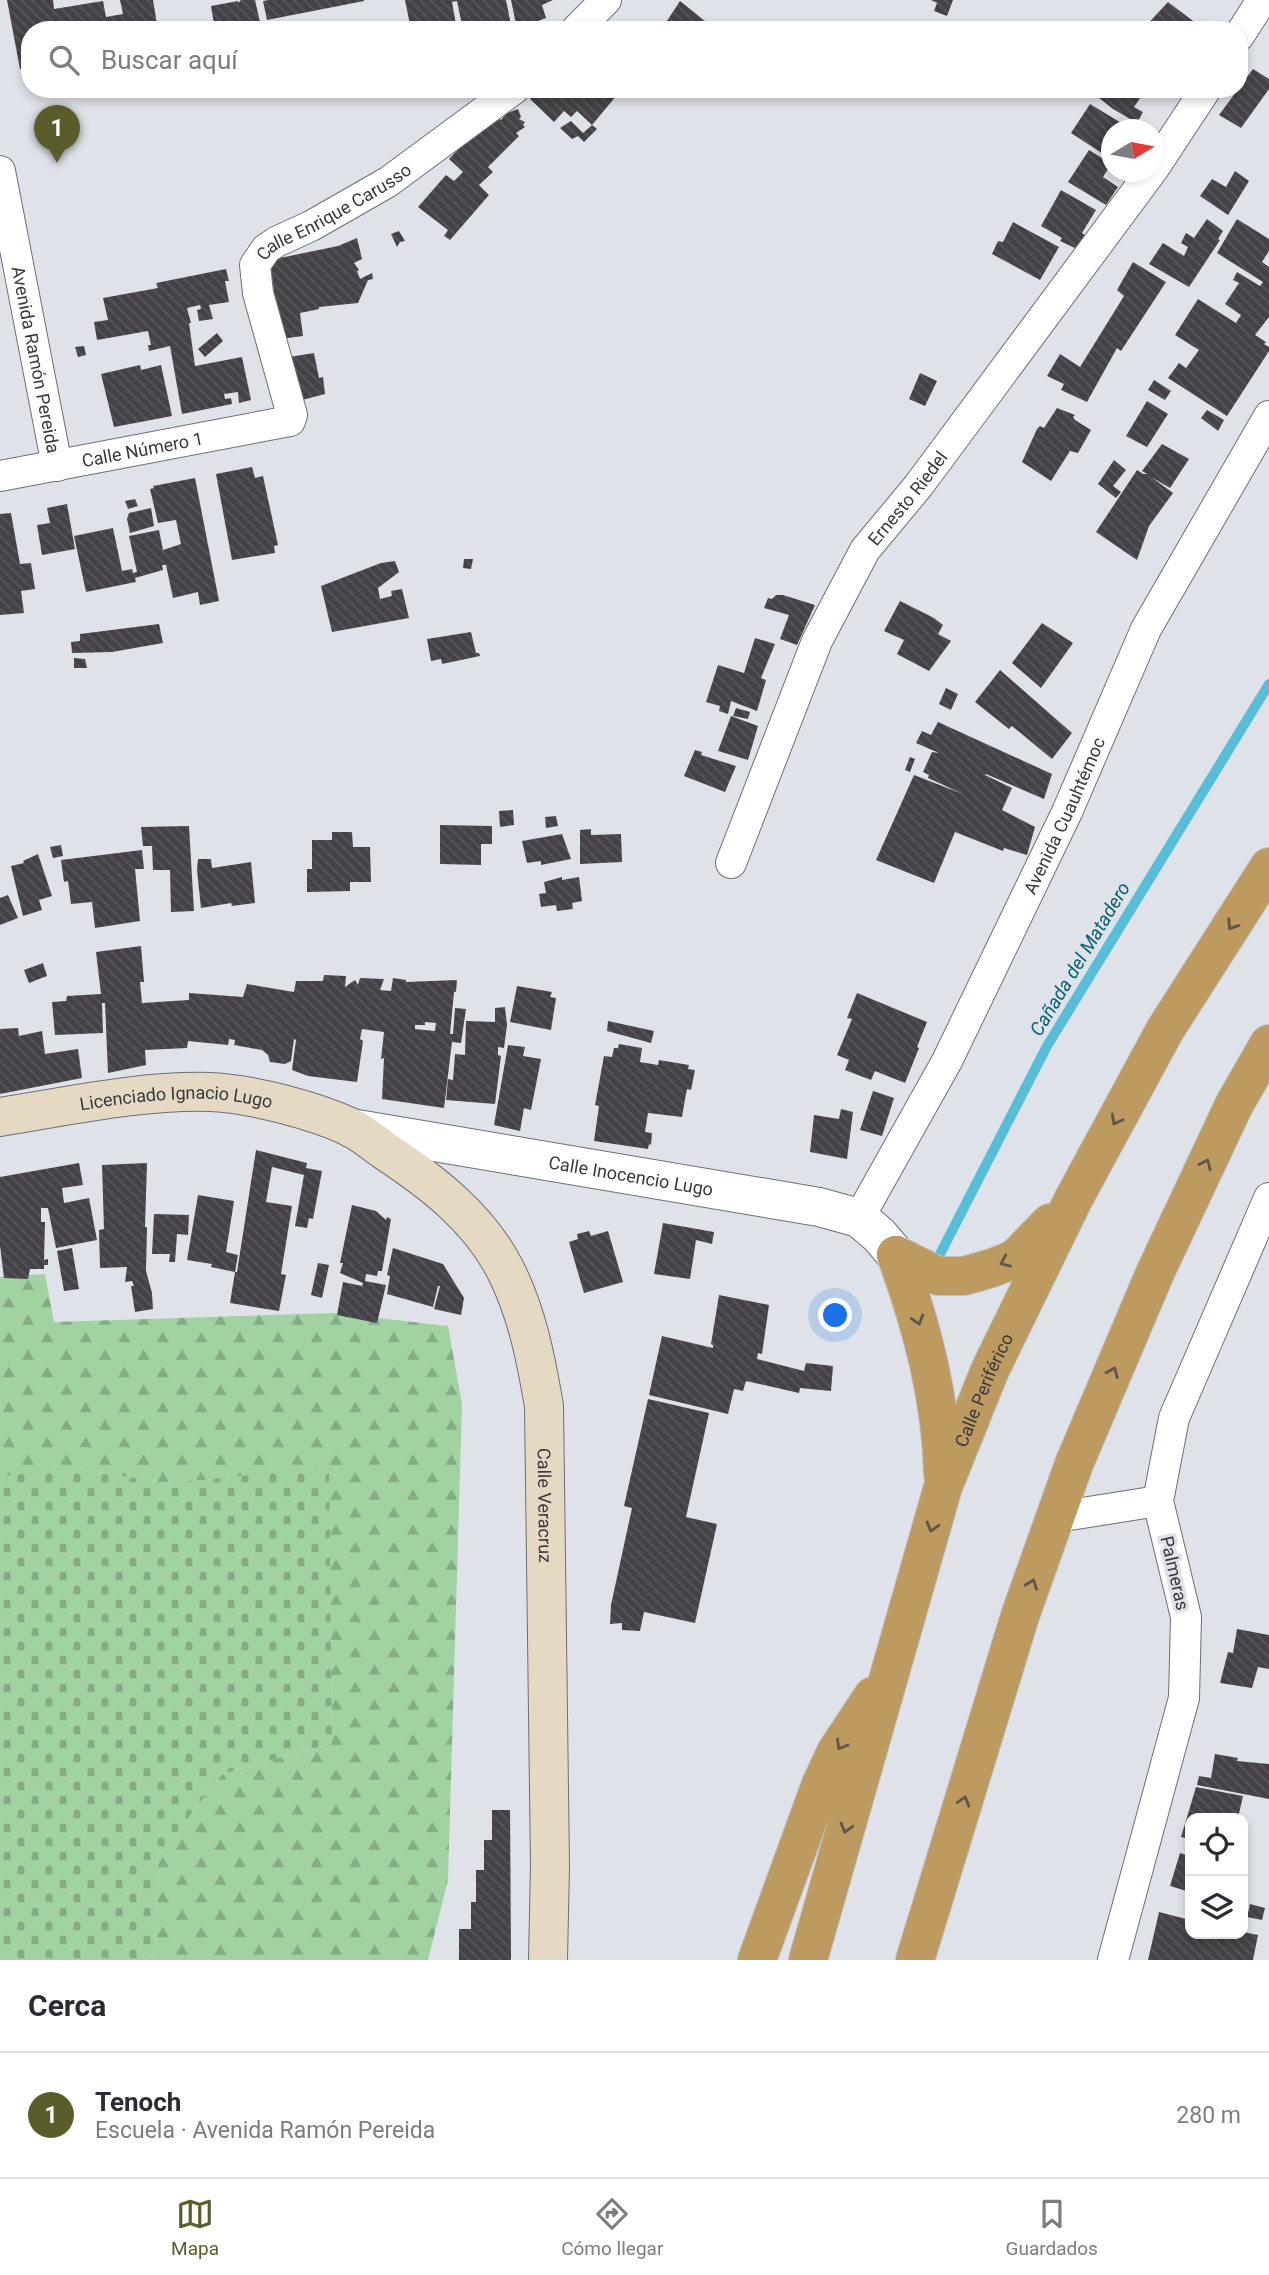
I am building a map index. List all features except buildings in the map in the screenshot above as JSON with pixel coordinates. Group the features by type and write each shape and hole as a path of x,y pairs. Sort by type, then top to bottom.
{"highway":[{"name":"Calle Periférico","path":"808,1960 943,1487 990,1370 1073,1200 1165,1030 1269,867"},
{"path":"915,1960 1020,1616 1074,1464 1155,1273 1234,1105 1269,1044"},
{"path":"896,1255 938,1276 964,1276 992,1268 1015,1259 1073,1200"},
{"path":"896,1255 925,1342 942,1439 943,1487"},
{"path":"757,1960 831,1763 851,1727 892,1668"},
{"path":"929,1960 948,1858"}],"main road":[{"name":"Licenciado Ignacio Lugo","path":"0,1117 107,1100 162,1094 213,1093 278,1103 351,1128"},
{"name":"Calle Veracruz","path":"351,1128 429,1181 469,1218 504,1267 523,1311 536,1356 544,1406 550,1866 548,1960"}],"street":[{"path":"585,21 606,0"},
{"path":"1248,22 1262,0"},
{"name":"Calle Enrique Carusso","path":"287,422 292,415 258,293 255,265 266,249 276,242 311,226 388,182 502,98"},
{"name":"Ernesto Riedel","path":"1164,152 1200,98"},
{"name":"Avenida Ramón Pereida","path":"0,171 57,466"},
{"name":"Ernesto Riedel","path":"731,863 817,641 865,550 919,485 1143,182"},
{"name":"Avenida Cuauhtémoc","path":"859,1218 947,1061 1067,812 1146,629 1269,416"},
{"name":"Calle Número 1","path":"0,476 287,422"},
{"name":"Calle Inocencio Lugo","path":"351,1128 820,1207 859,1218 879,1234 896,1255"},
{"name":"Palmeras","path":"1113,1960 1184,1699 1186,1617 1157,1501 1174,1419 1269,1198"},
{"path":"1057,1517 1157,1501"}],"green space":[{"path":"45,1274 54,1322 333,1313 448,1326 462,1404 448,1880 428,1960 142,1960 155,1952 158,1857 222,1774 332,1743 328,1468 174,1483 73,1470 0,1477 0,1277"},
{"path":"329,1467 332,1743 222,1774 158,1857 155,1952 142,1960 0,1960 0,1476 73,1470 174,1483"}],"waterway":[{"name":"Cañada del Matadero","path":"937,1260 1047,1046 1269,684"}],"place":[{"name":"Tenoch","path":"57,163"}]}
